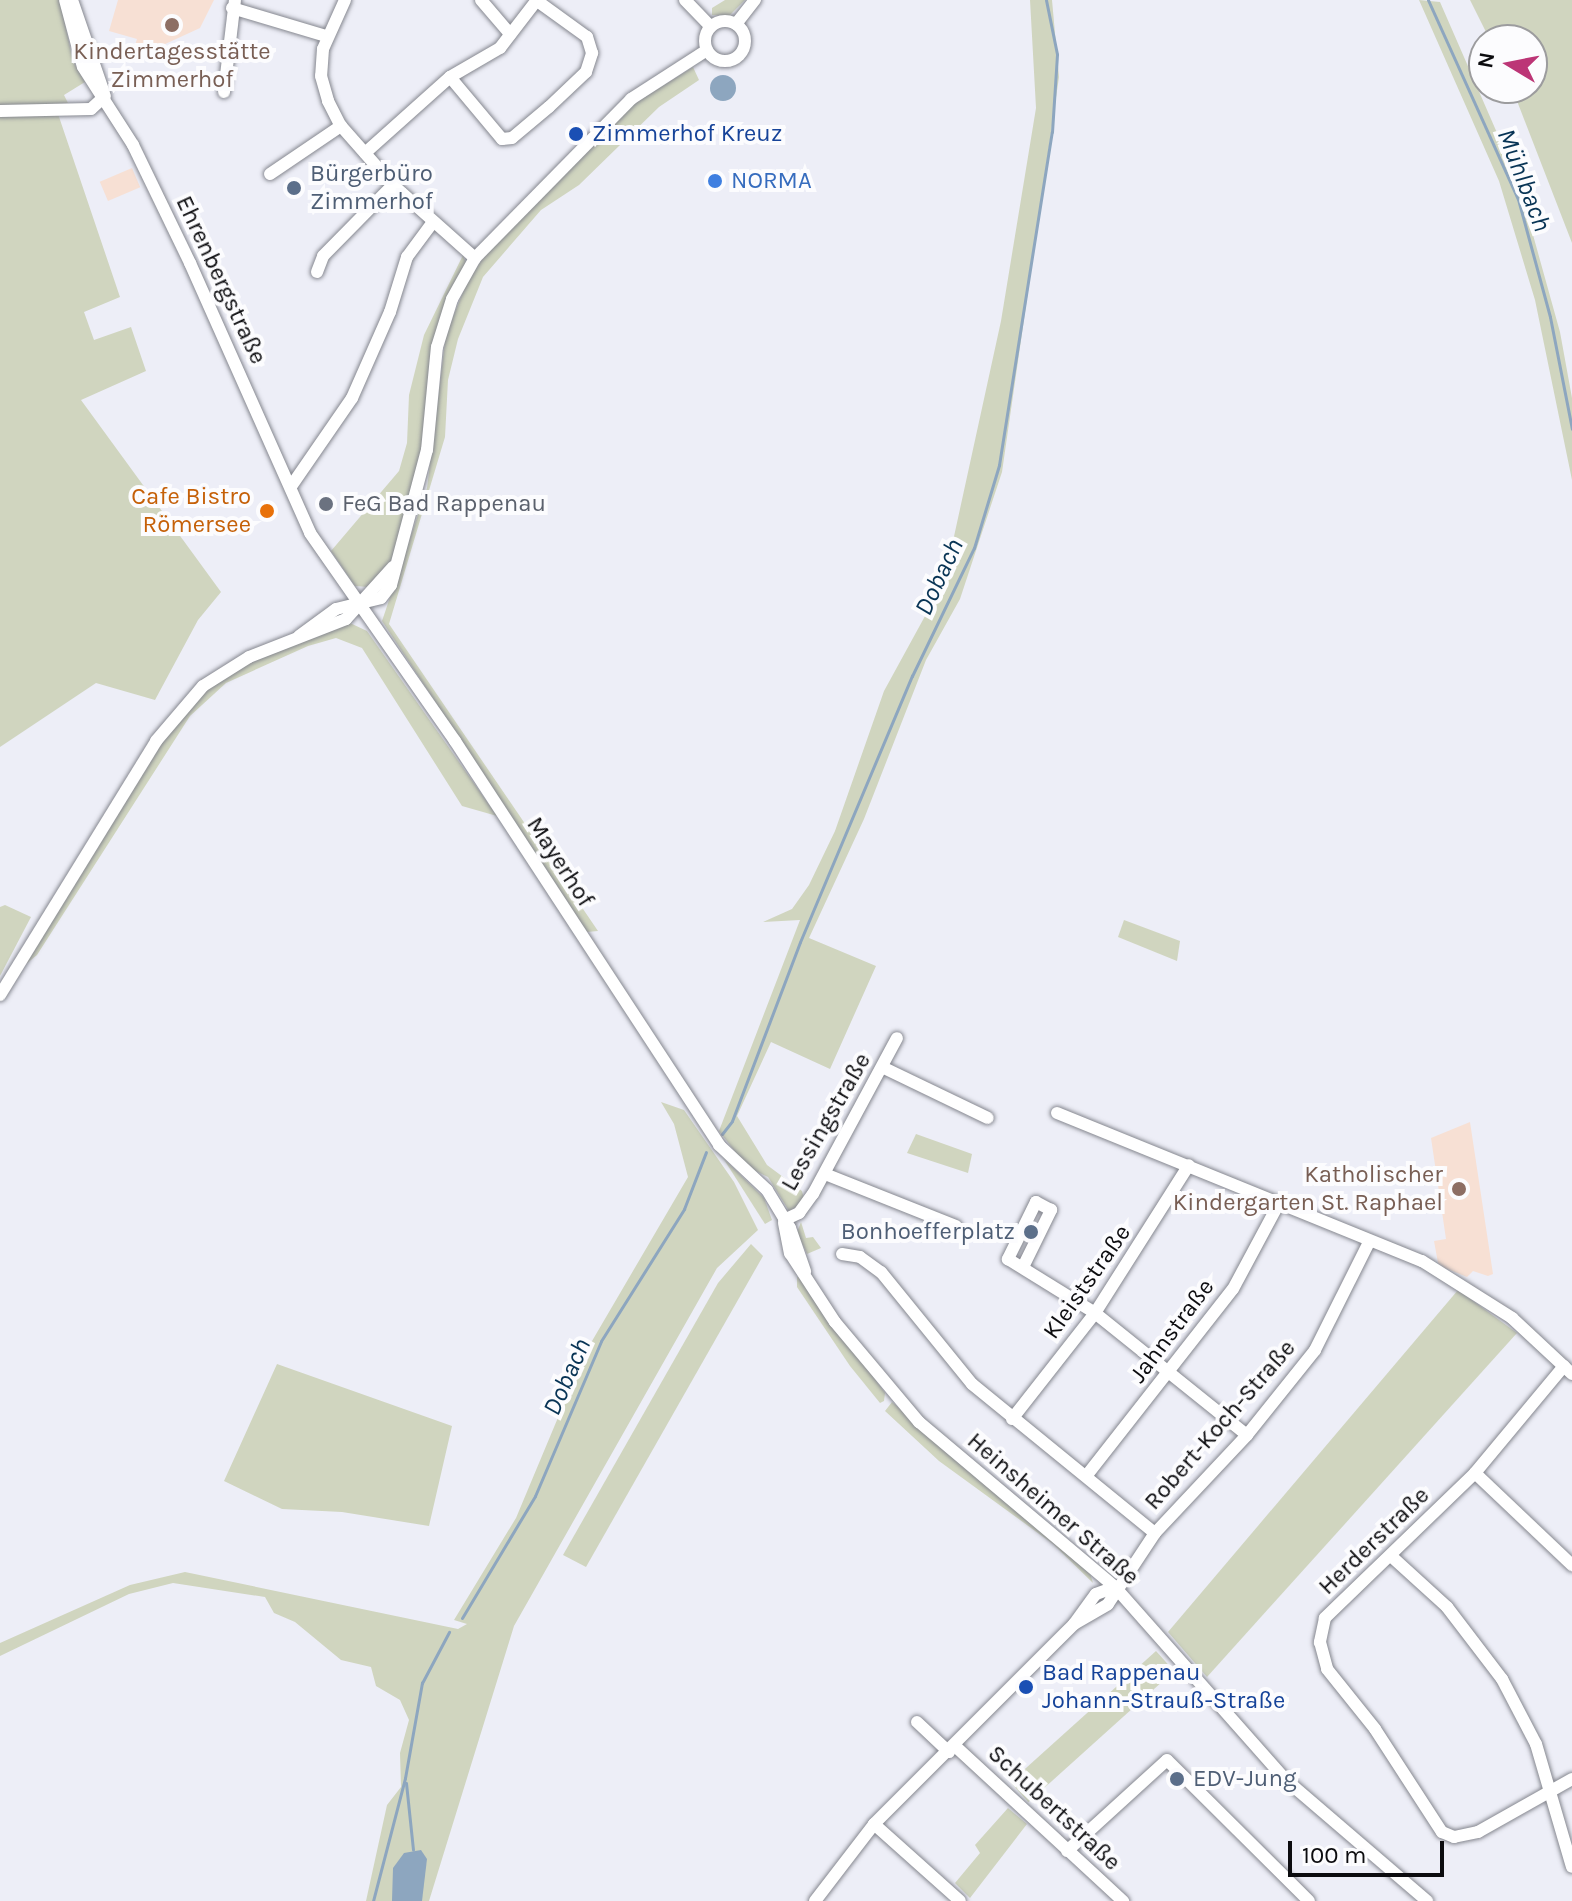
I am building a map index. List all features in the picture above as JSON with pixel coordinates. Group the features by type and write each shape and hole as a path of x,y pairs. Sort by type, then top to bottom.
{"street":[{"name":"Ehrenbergstraße","path":"65,0 83,67 105,96"},
{"name":"Ehrenbergstraße","path":"72,0 105,96 190,263 292,485 310,533 360,606"},
{"path":"345,0 326,36 321,76 341,126 393,185 475,258"},
{"path":"481,0 510,34"},
{"path":"365,153 450,77 500,48 537,0 587,37 592,53 586,72 512,138 502,139 450,77"},
{"path":"685,0 711,27"},
{"path":"736,24 755,0"},
{"path":"224,92 234,4 326,36"},
{"path":"0,995 156,741 203,686 249,657 299,636 336,609 360,606 381,598 391,585 427,450 437,347 452,299 475,258 631,99 707,50 711,27 723,20 736,24 745,38 736,58 717,59 707,50"},
{"path":"0,111 91,109 105,96"},
{"path":"270,174 341,126"},
{"path":"317,272 323,256 393,185"},
{"path":"292,485 310,464 369,365 407,257 433,222"},
{"name":"Mayerhof","path":"360,606 455,741 719,1145"},
{"name":"Lessingstraße","path":"784,1220 799,1213 825,1174 884,1068 897,1038"},
{"path":"884,1068 988,1118"},
{"path":"1057,1113 1189,1165 1461,1282 1528,1331 1568,1370"},
{"name":"Heinsheimer Straße","path":"719,1145 767,1190 784,1220 786,1244 835,1322 919,1422 1115,1587 1286,1780 1427,1901"},
{"name":"Kleiststraße","path":"1012,1419 1095,1313 1189,1165"},
{"path":"825,1174 956,1226"},
{"path":"1023,1267 1051,1210 1036,1202 1008,1259 1095,1313 1247,1435"},
{"name":"Jahnstraße","path":"1087,1475 1172,1372 1233,1289 1278,1205"},
{"name":"Robert-Koch-Straße","path":"815,1901 874,1824 1074,1624 1108,1604 1115,1587 1155,1533 1247,1435 1315,1350 1369,1242"},
{"path":"842,1254 860,1257 881,1272 972,1384 1155,1533"},
{"name":"Herderstraße","path":"1552,1789 1478,1832 1454,1837 1437,1827 1321,1652 1325,1618 1475,1473 1568,1370"},
{"path":"1475,1473 1572,1565"},
{"path":"1391,1556 1447,1607 1502,1679 1552,1789 1572,1867"},
{"name":"Schubertstraße","path":"917,1722 952,1749 1123,1901"},
{"path":"1067,1851 1167,1760 1309,1901"},
{"path":"1552,1789 1572,1779"},
{"path":"874,1824 960,1901"}],"shaded area":[{"name":"Kindertagesstätte Zimmerhof","path":"118,0 214,0 200,28 150,51 135,45 137,39 109,31"},
{"path":"132,168 140,187 108,201 100,182"},
{"name":"Katholischer Kindergarten St. Raphael","path":"1470,1122 1493,1274 1488,1276 1473,1271 1467,1277 1445,1268 1438,1263 1434,1241 1446,1239 1431,1138"}],"green space":[{"path":"0,0 60,0 73,61 85,82 64,95 68,103 55,105 120,297 84,312 94,340 131,327 146,371 81,400 221,592 198,620 155,700 96,683 0,747"},
{"path":"725,0 745,0 729,16 712,15 712,8"},
{"path":"1030,0 1052,0 1059,77 1002,472 960,599 926,660 864,819 809,938 876,966 830,1069 771,1042 737,1116 767,1165 802,1191 805,1202 789,1211 768,1177 747,1167 719,1131 800,920 763,922 792,909 809,885 835,831 884,691 936,596 953,541 1001,321 1036,108"},
{"path":"1419,0 1440,2 1468,66 1468,104 1484,104 1518,181 1560,332 1572,398 1572,480 1535,300 1499,181"},
{"path":"1470,0 1572,0 1572,243 1518,104 1548,104 1548,24 1482,24"},
{"path":"693,67 699,80 659,107 579,185 541,210 483,277 458,339 448,380 445,437 389,624 598,931 587,932 382,621 427,488 446,334 468,280 484,257 632,105"},
{"path":"463,255 466,263 433,343 424,441 395,553 383,575 368,587 355,586 331,551 399,471 407,443 409,395 424,335"},
{"path":"350,623 367,631 497,816 462,806 362,648 336,638 308,646 226,683 190,716 37,955 20,969 168,730 197,698 234,669"},
{"path":"5,905 31,917 0,976 0,907"},
{"path":"1124,920 1180,941 1177,961 1118,937"},
{"path":"661,1102 684,1110 734,1182 758,1230 717,1268 514,1626 429,1901 366,1901 387,1805 401,1787 400,1753 409,1720 400,1700 376,1686 371,1667 341,1660 295,1622 274,1613 265,1597 173,1583 129,1594 0,1656 0,1643 130,1585 185,1572 458,1629 467,1624 454,1620 516,1518 585,1353 688,1177 674,1124"},
{"path":"916,1134 972,1154 968,1173 907,1153"},
{"path":"723,1158 764,1198 772,1220 765,1224"},
{"path":"801,1222 806,1238 813,1237 821,1248 807,1254 797,1232"},
{"path":"751,1244 763,1256 586,1567 563,1555 718,1283"},
{"path":"797,1277 803,1278 885,1393 884,1401 880,1403 850,1366 797,1287"},
{"path":"1458,1290 1517,1333 1207,1677 1168,1632"},
{"path":"277,1364 452,1426 429,1526 342,1512 282,1509 224,1481"},
{"path":"892,1402 1090,1573 1093,1583 1053,1544 939,1461 885,1411"},
{"path":"1156,1651 1174,1671 1028,1802 1010,1782"},
{"path":"1008,1808 1027,1824 970,1898 955,1883 980,1853 975,1845"}],"water":[{"path":"723,75 732,79 736,88 732,97 723,101 714,97 710,88 714,79"},
{"path":"421,1850 427,1859 422,1901 392,1901 393,1868 404,1853"}],"waterway":[{"name":"Dobach","path":"722,1134 732,1121 800,942 912,676 974,548 999,465 1052,132 1057,54 1046,0"},
{"name":"Mühlbach","path":"1428,0 1518,199 1550,317 1572,429"},
{"name":"Dobach","path":"462,1618 535,1496 601,1341 684,1209 706,1152"},
{"name":"Dobach","path":"373,1901 405,1778 422,1683 449,1632"},
{"path":"406,1783 413,1850"}],"place":[{"name":"Kindertagesstätte Zimmerhof","path":"172,25"},
{"name":"Zimmerhof Kreuz","path":"576,134"},
{"name":"NORMA","path":"715,181"},
{"name":"Bürgerbüro Zimmerhof","path":"294,188"},
{"name":"FeG Bad Rappenau","path":"326,504"},
{"name":"Cafe Bistro Römersee","path":"267,511"},
{"name":"Katholischer Kindergarten St. Raphael","path":"1459,1189"},
{"name":"Bonhoefferplatz","path":"1031,1232"},
{"name":"Bad Rappenau Johann-Strauß-Straße","path":"1026,1687"},
{"name":"EDV-Jung","path":"1177,1779"}]}
